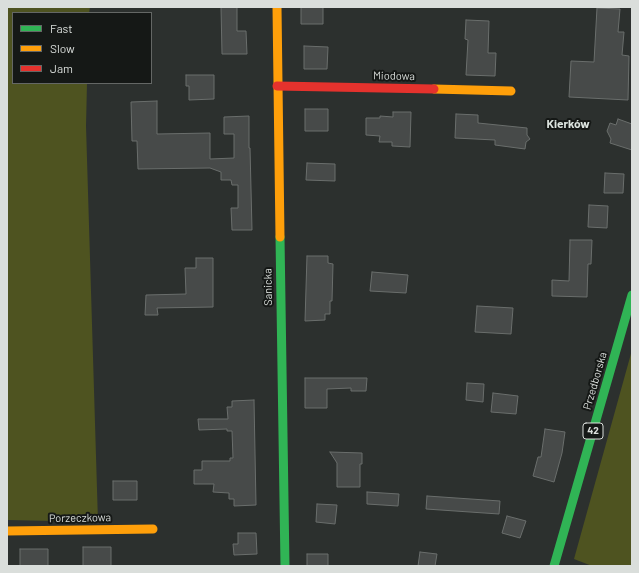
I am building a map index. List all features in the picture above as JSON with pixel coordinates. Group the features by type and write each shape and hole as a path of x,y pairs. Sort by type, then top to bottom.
{"street":[{"name":"Sanicka","path":"277,7 285,566"},
{"name":"Miodowa","path":"277,86 511,91"},
{"name":"Przedborska","path":"554,566 632,295"},
{"name":"Porzeczkowa","path":"7,531 153,529"}],"green space":[{"path":"7,7 90,7 89,12 12,12 12,84 87,84 86,126 98,522 7,520"},
{"path":"632,350 632,566 592,566 574,559"}],"building":[{"path":"221,7 237,7 237,31 246,31 247,54 222,54"},
{"path":"301,7 323,7 323,24 301,24"},
{"path":"597,8 620,9 618,32 624,32 622,55 629,56 628,100 569,97 571,61 594,62"},
{"path":"466,20 489,21 488,53 496,53 495,76 466,75 468,40 465,39"},
{"path":"304,46 328,47 327,69 304,69"},
{"path":"186,75 214,75 214,99 189,100 189,86 186,86"},
{"path":"157,101 157,134 210,133 210,159 234,158 234,134 224,134 224,117 249,116 252,230 232,230 231,208 238,208 238,185 232,185 231,180 221,180 221,172 210,168 138,169 137,141 132,141 131,102"},
{"path":"305,109 328,109 328,131 305,131"},
{"path":"393,112 411,112 410,147 392,146 392,142 379,142 380,136 366,135 366,118 380,118 380,116 393,117"},
{"path":"456,114 478,115 478,123 527,128 527,135 530,139 526,142 525,149 495,145 495,140 455,138"},
{"path":"618,119 632,124 632,150 610,143 611,139 607,131 610,123 616,125"},
{"path":"307,163 335,164 335,181 306,180"},
{"path":"605,173 624,174 623,193 604,193"},
{"path":"589,205 608,206 607,228 588,227"},
{"path":"570,240 592,240 591,264 588,264 587,297 552,296 552,280 569,281"},
{"path":"307,256 328,256 328,263 333,264 332,301 330,301 330,314 325,314 325,320 305,321"},
{"path":"196,258 213,258 213,307 157,308 158,315 145,315 146,295 186,294 185,268 196,268"},
{"path":"372,272 408,275 406,293 370,291"},
{"path":"477,306 513,308 511,334 475,332"},
{"path":"305,378 367,378 366,391 351,391 351,388 327,389 327,408 305,408"},
{"path":"467,383 484,384 483,402 466,400"},
{"path":"493,393 518,396 516,414 491,412"},
{"path":"254,400 256,505 234,506 234,499 229,499 229,493 213,492 214,484 194,484 194,470 202,470 202,461 230,461 230,458 233,458 232,431 227,431 227,429 199,430 198,419 228,419 227,407 232,407 232,401"},
{"path":"545,429 565,432 562,453 554,482 533,476 538,457 541,457"},
{"path":"330,452 362,453 362,464 360,464 360,487 337,487 337,463"},
{"path":"113,481 137,481 137,500 113,500"},
{"path":"367,492 399,494 398,506 367,504"},
{"path":"427,496 500,501 499,514 426,509"},
{"path":"317,504 337,505 335,524 316,522"},
{"path":"507,516 526,521 520,538 502,533"},
{"path":"238,533 256,533 257,554 234,555 233,544 238,544"},
{"path":"83,547 111,547 111,566 83,566"},
{"path":"20,549 48,549 48,566 20,566"},
{"path":"420,552 437,554 435,566 418,566"},
{"path":"307,554 328,554 328,566 307,566"}],"traffic: fast":[{"path":"280,237 285,566"},
{"path":"554,566 632,295"}],"traffic: slow":[{"path":"277,7 280,237"},
{"path":"434,89 511,91"},
{"path":"7,531 153,529"}],"traffic: jam":[{"path":"277,86 434,89"}],"district":[{"name":"Kierków","path":"568,124"}]}
